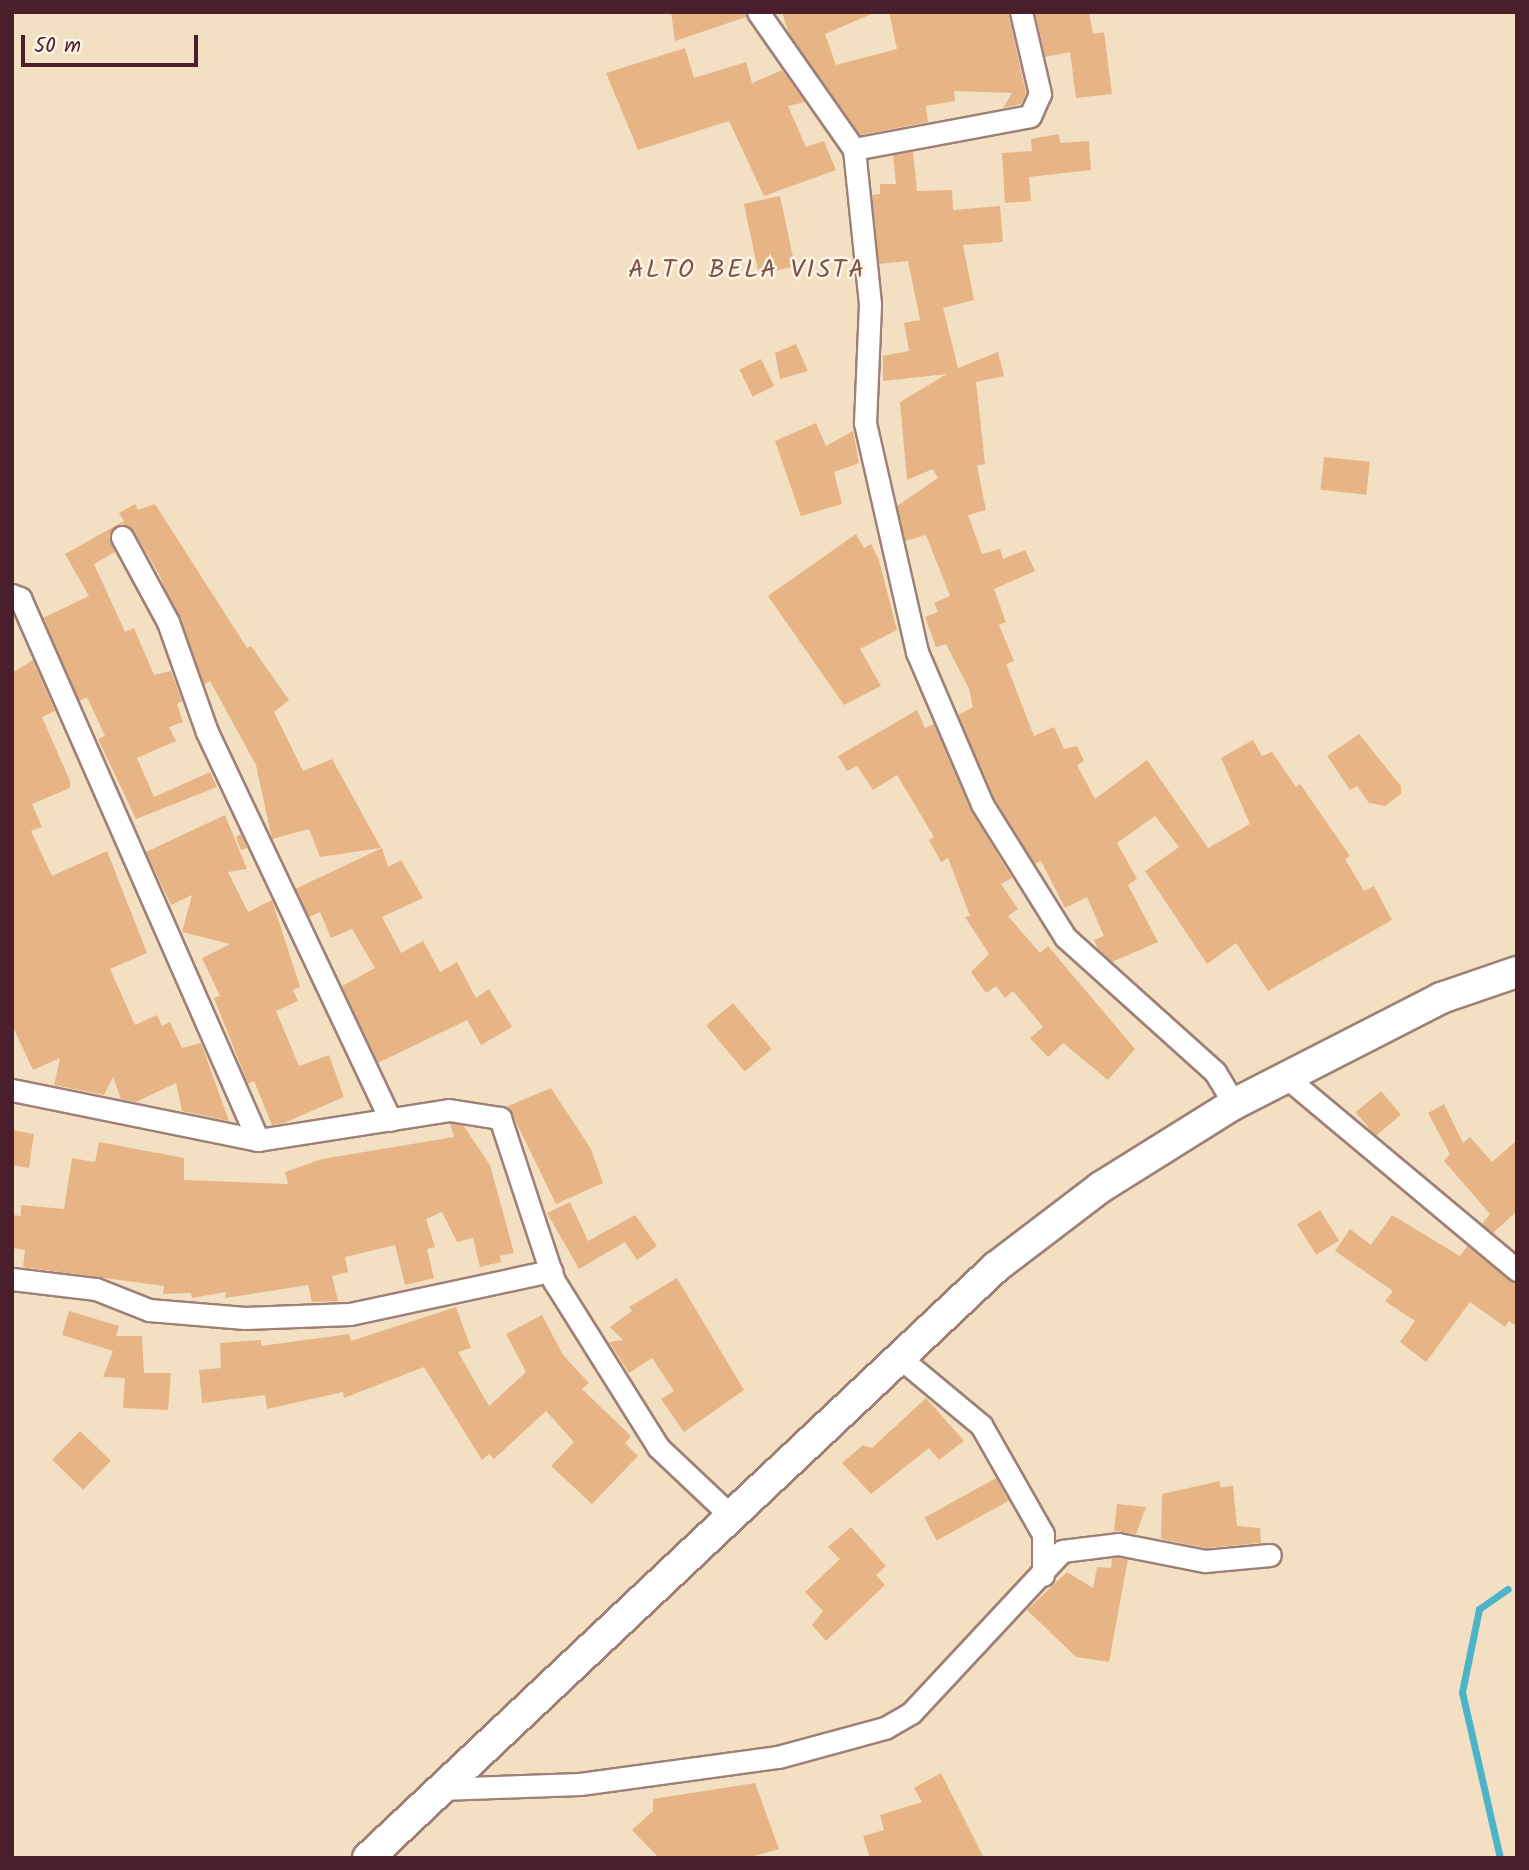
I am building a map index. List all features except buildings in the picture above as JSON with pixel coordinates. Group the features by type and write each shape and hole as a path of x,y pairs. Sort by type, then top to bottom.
{"main road":[{"path":"368,1858 996,1267 1090,1195 1234,1104 1441,998 1517,972"}],"street":[{"path":"758,12 854,149 870,304 865,423 917,652 982,804 1065,937 1215,1072 1234,1104"},
{"path":"854,149 1030,116 1040,94 1021,12"},
{"path":"122,537 168,622 207,732 390,1121"},
{"path":"12,595 20,598 257,1140"},
{"path":"1286,1077 1517,1270"},
{"path":"12,1090 257,1140 449,1110 500,1118 551,1271 657,1447 730,1515"},
{"path":"12,1279 96,1289 149,1310 245,1318 350,1314 551,1271"},
{"path":"899,1357 981,1425 1042,1534 1062,1551"},
{"path":"1042,1534 1043,1575"},
{"path":"440,1789 580,1784 778,1758 885,1728 911,1713 1043,1575 1062,1551 1118,1544 1205,1561 1270,1555"}],"waterway":[{"path":"1500,1858 1462,1692 1479,1609 1508,1589"}],"district":[{"name":"ALTO BELA VISTA","path":"747,271"}]}
